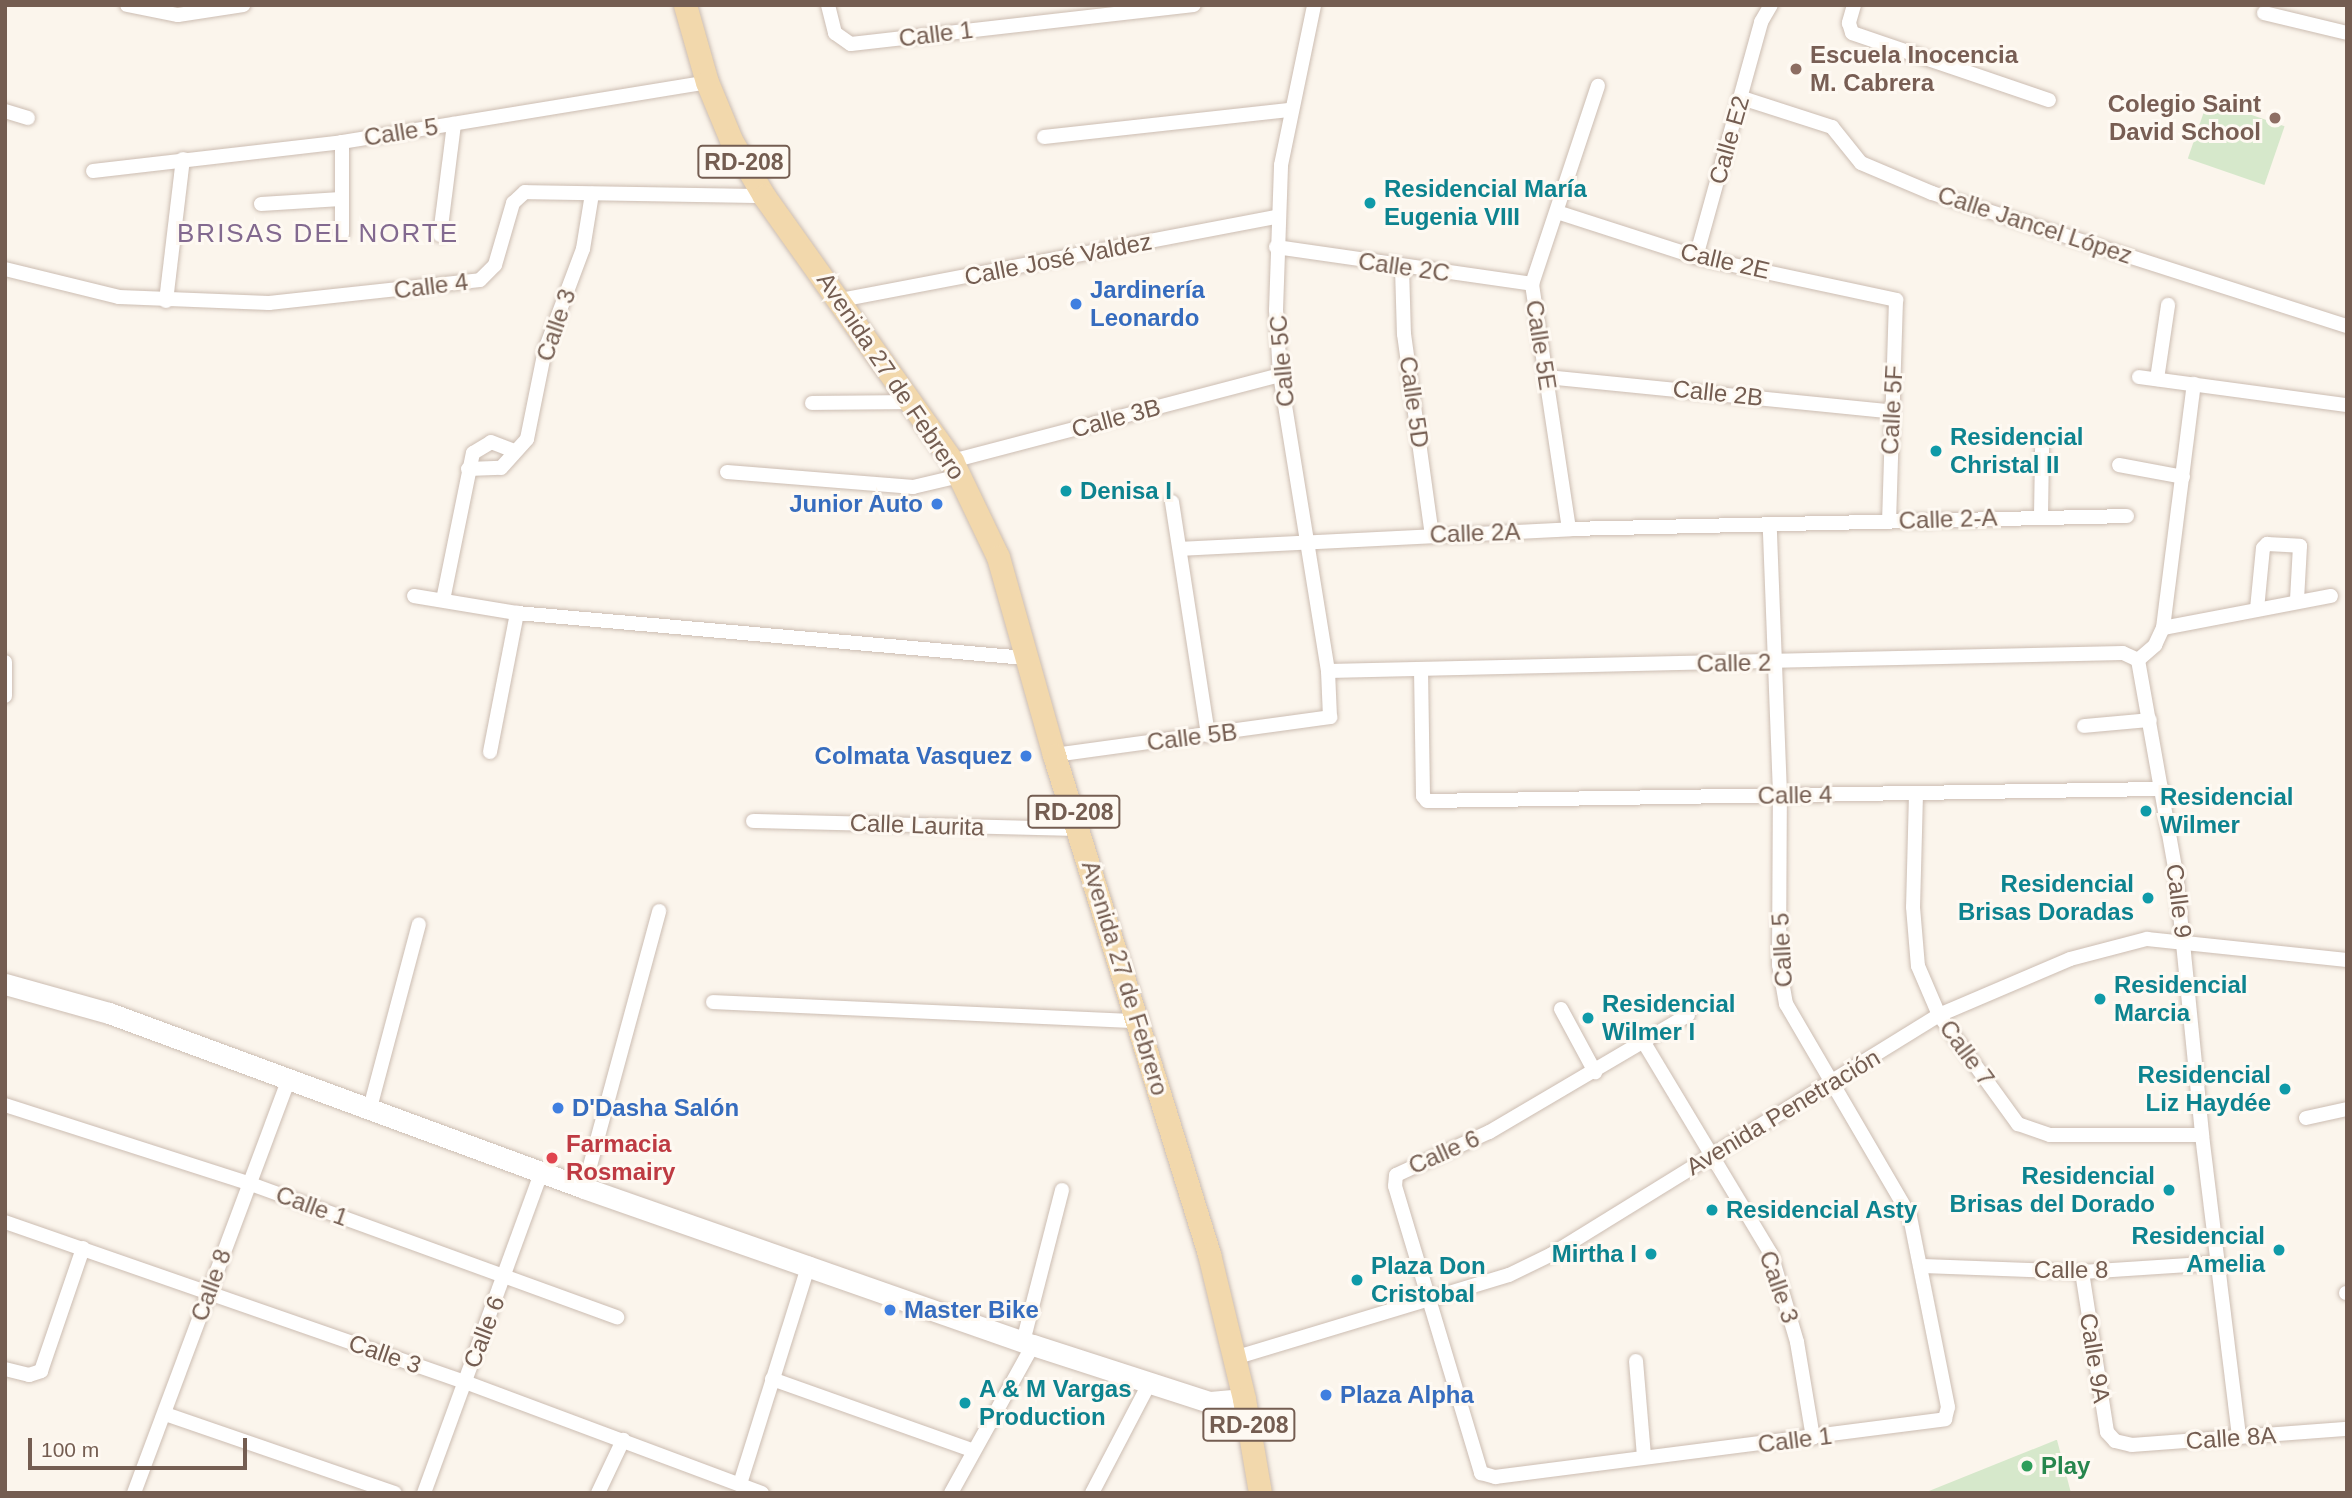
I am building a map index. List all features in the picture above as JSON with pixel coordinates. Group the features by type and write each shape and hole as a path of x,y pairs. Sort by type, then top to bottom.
{"main road":[{"name":"Avenida 27 de Febrero","path":"685,5 708,82 731,140 764,196 912,402 956,469 998,557 1054,755 1080,829 1136,1021 1209,1254 1244,1399 1260,1493"},
{"path":"5,984 109,1013 584,1188 809,1264 1028,1343 1210,1402 1244,1399"}],"street":[{"path":"127,5 179,10 243,5"},
{"name":"Calle 1","path":"828,5 835,33 845,42 1106,9 1194,5"},
{"name":"Calle 5C","path":"1314,5 1289,110 1276,247 1280,375 1328,671 1330,717"},
{"name":"Calle E2","path":"1760,5 1761,22"},
{"name":"Calle E2","path":"1696,257 1761,22 1771,5"},
{"path":"1854,5 1850,31 2049,100"},
{"path":"2264,13 2347,33"},
{"name":"Calle 5","path":"93,171 342,142 708,82"},
{"name":"Calle 5E","path":"1569,529 1532,284 1598,86"},
{"name":"Calle Jancel López","path":"1742,98 1832,127 1861,163 1932,193 2347,326"},
{"path":"1044,137 1289,110"},
{"path":"5,111 28,118"},
{"path":"440,235 454,124"},
{"path":"342,142 342,234"},
{"path":"5,270 86,292 166,301 183,159"},
{"name":"Calle 4","path":"166,301 269,303 474,282 495,265 509,213 519,195 531,191 764,196"},
{"name":"Calle 3","path":"468,468 501,468 510,463 514,451 527,439 545,351 583,249 592,194"},
{"path":"261,204 341,199"},
{"name":"Calle 2E","path":"1557,212 1696,257 1896,300"},
{"name":"Calle José Valdez","path":"839,300 1277,217"},
{"name":"Calle 2C","path":"1276,247 1402,268 1532,284"},
{"name":"Calle 5D","path":"1402,268 1404,334 1432,535"},
{"name":"Calle 5F","path":"1889,521 1889,411 1901,331 1896,300"},
{"path":"2157,379 2168,305"},
{"name":"Calle 3B","path":"727,472 913,487 956,469 1280,375"},
{"name":"Calle 2B","path":"1546,377 1889,411"},
{"path":"2139,377 2347,405"},
{"path":"2138,660 2155,645 2163,628 2194,384"},
{"path":"812,403 912,402"},
{"path":"443,600 468,468 481,446 491,442 514,451"},
{"path":"2041,516 2042,449"},
{"path":"2119,465 2183,477"},
{"path":"1172,502 1208,735"},
{"name":"Calle 2-A","path":"1770,528 1889,521 2127,516"},
{"name":"Calle 5","path":"1770,528 1780,794 1779,965 1786,1004 1830,1085 1910,1216 1923,1266 1948,1407 1945,1419"},
{"name":"Calle 2A","path":"1180,549 1307,540 1569,529 1770,528"},
{"path":"2257,609 2263,548 2267,544 2300,546 2297,600"},
{"path":"414,596 517,613 1025,658"},
{"path":"2163,628 2297,600 2330,596"},
{"path":"490,752 517,613"},
{"name":"Calle 2","path":"1328,671 1776,663 2123,653 2138,660"},
{"name":"Calle 9","path":"2138,660 2162,789 2184,940 2202,1135 2239,1437"},
{"path":"5,662 5,696"},
{"name":"Calle 4","path":"1421,668 1423,796 1427,801 1621,801 1780,794 2162,789"},
{"name":"Calle 5B","path":"1054,755 1330,717"},
{"path":"2084,726 2150,720"},
{"name":"Calle 7","path":"1916,794 1913,907 1918,966 1939,1015 2018,1124 2028,1131 2050,1135 2202,1135"},
{"name":"Calle Laurita","path":"753,821 1080,829"},
{"path":"584,1188 659,911"},
{"path":"370,1108 419,924"},
{"name":"Avenida Penetración","path":"1234,1358 1431,1302 1509,1275 1552,1254 1830,1085 1939,1015 2070,959 2147,939 2184,940 2347,960"},
{"path":"713,1002 1136,1021"},
{"path":"1561,1009 1595,1072"},
{"name":"Calle 6","path":"1481,1473 1395,1186 1396,1175 1489,1132 1688,1015"},
{"name":"Calle 3","path":"1643,1041 1771,1254 1786,1292 1813,1438"},
{"name":"Calle 8","path":"134,1493 289,1078"},
{"name":"Calle 1","path":"5,1105 248,1183 617,1317"},
{"path":"2306,1118 2347,1109"},
{"name":"Calle 6","path":"424,1493 542,1171"},
{"path":"951,1493 1028,1343 1062,1190"},
{"name":"Calle 3","path":"5,1222 465,1382 762,1493"},
{"path":"5,1369 29,1375 41,1371 83,1248"},
{"name":"Calle 8","path":"1923,1266 2082,1272 2219,1263"},
{"path":"740,1484 809,1264"},
{"name":"Calle 9A","path":"2082,1272 2107,1432 2115,1441"},
{"path":"1636,1361 1644,1457"},
{"path":"772,1379 974,1451"},
{"path":"1092,1493 1150,1382"},
{"path":"165,1414 395,1493"},
{"name":"Calle 1","path":"1481,1473 1495,1477 1945,1419"},
{"name":"Calle 8A","path":"2115,1441 2132,1445 2347,1429"},
{"path":"598,1493 623,1440"}],"green space":[{"path":"2208,100 2285,126 2264,185 2188,159"},
{"name":"Play","path":"2056,1440 2071,1493 1924,1493"}],"place":[{"name":"Escuela Inocencia M. Cabrera","path":"1796,69"},
{"name":"Colegio Saint David School","path":"2275,118"},
{"name":"Residencial María Eugenia VIII","path":"1370,203"},
{"name":"Jardinería Leonardo","path":"1076,304"},
{"name":"Residencial Christal II","path":"1936,451"},
{"name":"Denisa I","path":"1066,491"},
{"name":"Junior Auto","path":"937,504"},
{"name":"Colmata Vasquez","path":"1026,756"},
{"name":"Residencial Wilmer","path":"2146,811"},
{"name":"Residencial Brisas Doradas","path":"2148,898"},
{"name":"Residencial Marcia","path":"2100,999"},
{"name":"Residencial Wilmer I","path":"1588,1018"},
{"name":"Residencial Liz Haydée","path":"2285,1089"},
{"name":"D'Dasha Salón","path":"558,1108"},
{"name":"Farmacia Rosmairy","path":"552,1158"},
{"name":"Residencial Brisas del Dorado","path":"2169,1190"},
{"name":"Residencial Asty","path":"1712,1210"},
{"name":"Residencial Amelia","path":"2279,1250"},
{"name":"Mirtha I","path":"1651,1254"},
{"name":"Plaza Don Cristobal","path":"1357,1280"},
{"name":"Master Bike","path":"890,1310"},
{"name":"Plaza Alpha","path":"1326,1395"},
{"name":"A & M Vargas Production","path":"965,1403"},
{"name":"Play","path":"2027,1466"}],"district":[{"name":"BRISAS DEL NORTE","path":"318,234"}]}
